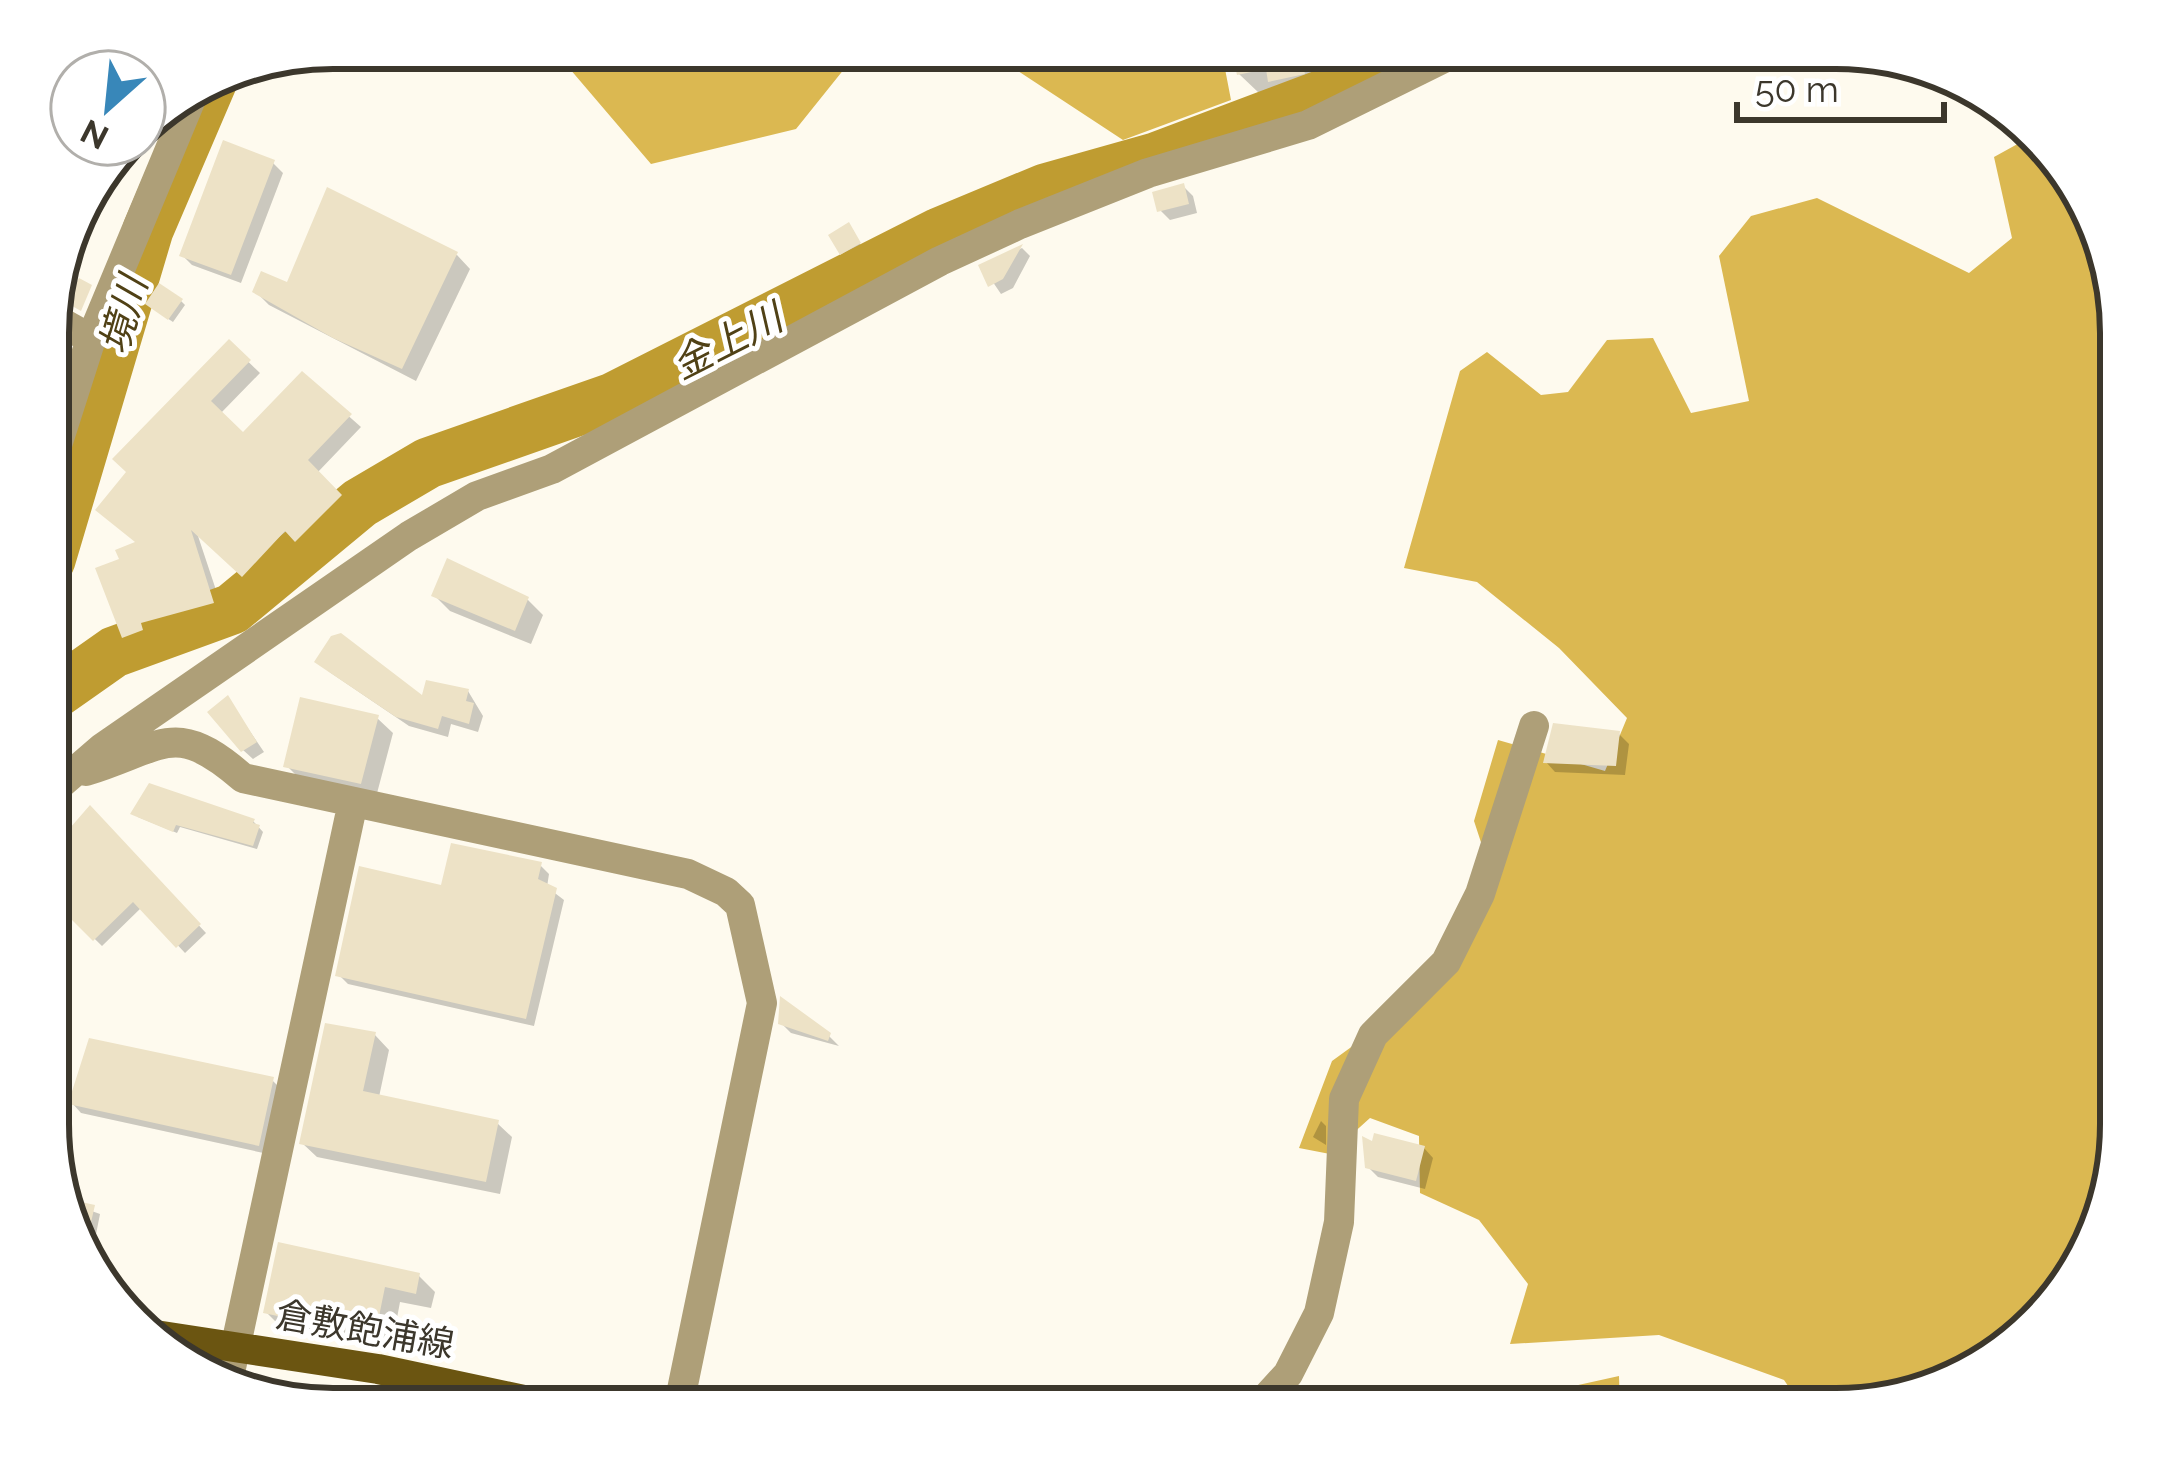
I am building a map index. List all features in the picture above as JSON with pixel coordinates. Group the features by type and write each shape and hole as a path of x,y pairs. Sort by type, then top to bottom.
{"main road":[{"name":"倉敷飽浦線","path":"199,1352 232,1363 378,1369 467,1388"}],"street":[{"path":"69,778 102,748 409,536 477,496 552,469 940,260 1148,173 1308,125 1421,69"},
{"path":"69,408 91,339 185,114"},
{"path":"69,327 91,339"},
{"path":"1275,1387 1288,1374 1319,1313 1340,1222 1344,1099 1373,1035 1446,962 1472,911 1534,726"},
{"path":"69,781 181,737 202,745 243,778 688,874 740,905 759,971 760,1024 683,1388"},
{"path":"232,1363 353,802"}],"shaded area":[{"path":"1225,69 1231,100 1123,140 1018,71"},
{"path":"571,70 844,70 796,129 651,164"},
{"path":"2019,143 2045,172 2080,232 2098,298 2099,1141 2095,1176 2073,1241 2035,1298 1997,1333 1937,1368 1871,1386 1789,1387 1784,1380 1659,1335 1510,1344 1528,1284 1479,1220 1420,1193 1419,1136 1370,1118 1330,1154 1299,1148 1332,1061 1456,971 1496,888 1474,821 1498,740 1605,771 1627,718 1559,648 1477,582 1404,568 1460,371 1487,352 1541,395 1568,392 1607,340 1653,338 1691,413 1749,401 1719,256 1751,216 1817,198 1969,273 2012,238 1994,157"},
{"path":"1619,1376 1619,1387 1568,1387"}],"building":[{"path":"1266,69 1304,69 1305,74 1268,82"},
{"path":"223,140 275,160 231,275 179,256"},
{"path":"1184,183 1189,204 1157,212 1152,192"},
{"path":"327,187 458,252 402,369 333,338 252,292 261,271 287,282"},
{"path":"849,222 861,243 840,255 828,235"},
{"path":"1023,244 1003,279 988,287 978,265"},
{"path":"79,278 92,285 81,311 71,305"},
{"path":"159,283 183,299 168,320 145,304"},
{"path":"229,339 251,360 211,401 243,432 302,371 352,414 308,460 342,495 295,542 285,531 242,577 191,530 214,603 141,623 143,630 122,638 95,568 119,559 115,550 135,542 95,510 126,472 112,459"},
{"path":"447,558 529,597 515,631 431,596"},
{"path":"341,633 422,695 426,680 469,689 466,701 474,703 469,724 442,716 438,729 396,717 314,662 331,636"},
{"path":"228,695 257,742 241,752 207,712"},
{"path":"300,697 379,715 361,784 283,767"},
{"path":"1553,723 1620,731 1616,766 1543,763"},
{"path":"149,783 255,819 253,823 260,825 253,846 176,825 173,832 130,814"},
{"path":"90,805 201,924 176,948 133,902 93,941 69,917 69,829"},
{"path":"451,843 542,862 538,879 557,888 526,1019 335,976 359,866 441,885"},
{"path":"780,996 831,1033 828,1041 778,1024"},
{"path":"325,1023 376,1032 363,1091 499,1120 486,1182 299,1144"},
{"path":"89,1038 274,1077 259,1146 69,1101"},
{"path":"1374,1133 1425,1146 1416,1181 1365,1168 1362,1136 1372,1141"},
{"path":"81,1202 95,1205 90,1226"},
{"path":"278,1242 420,1273 416,1294 385,1287 375,1336 263,1313"}],"waterway":[{"name":"金上川","path":"69,684 114,652 232,609 360,503 428,463 613,398 939,233 1045,189 1155,158 1391,69"},
{"name":"境川","path":"69,496 148,230 202,103"}]}
